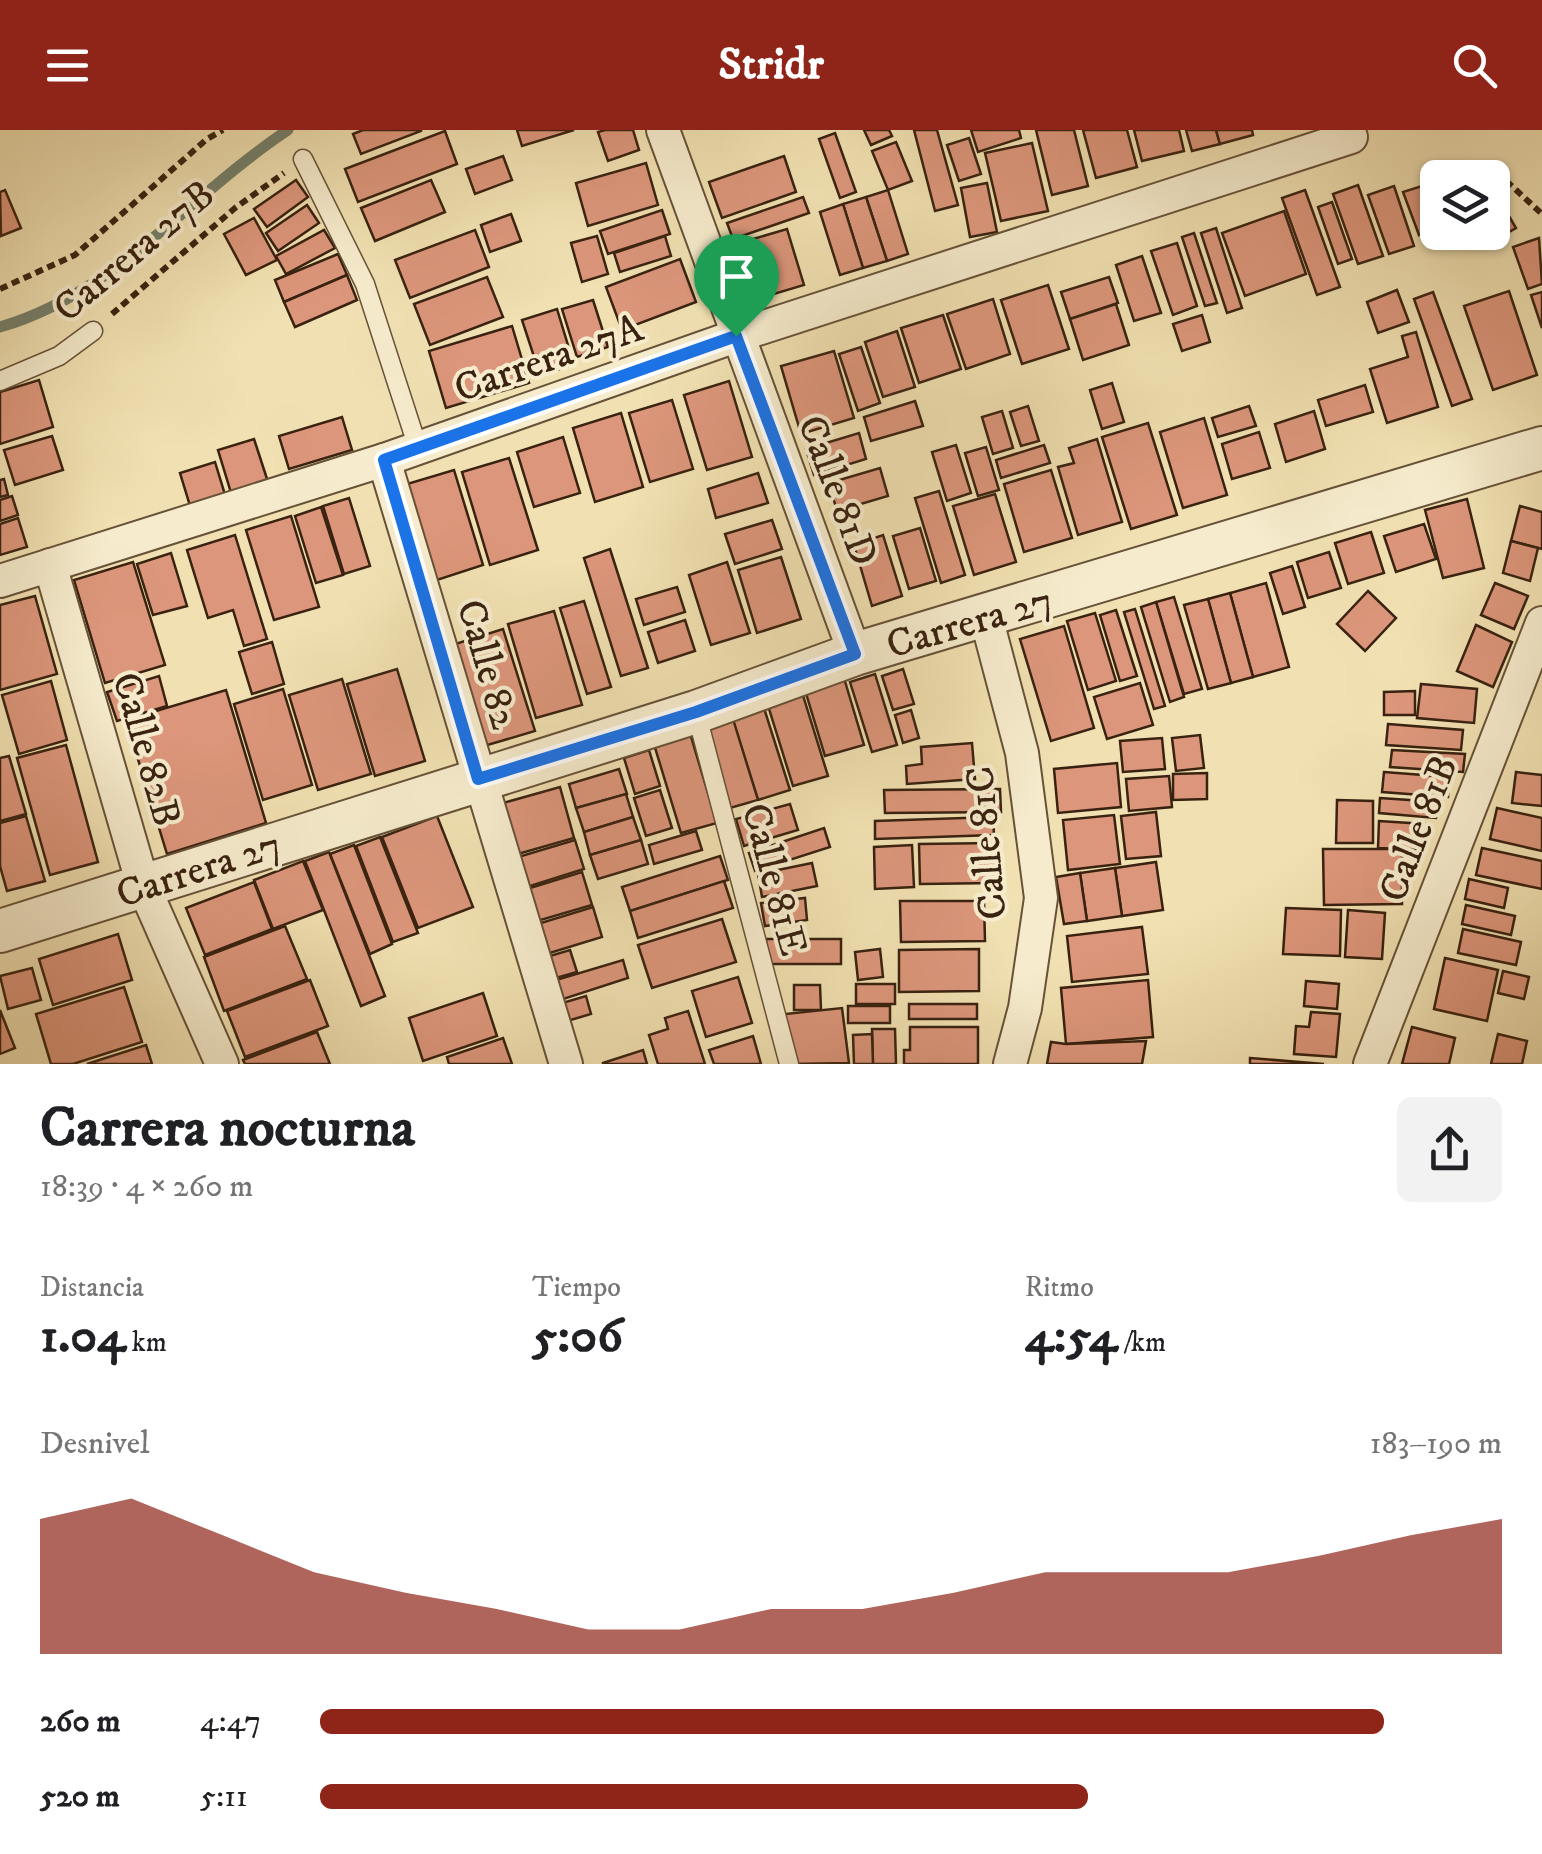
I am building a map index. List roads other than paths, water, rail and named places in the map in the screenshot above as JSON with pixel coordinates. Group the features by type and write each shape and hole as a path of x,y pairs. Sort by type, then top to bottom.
{"street":[{"name":"Calle 81D","path":"663,130 855,654"},
{"name":"Carrera 27A","path":"0,581 384,460 736,336 1351,137"},
{"name":"Carrera 27","path":"0,931 696,712 855,654 1542,448"},
{"name":"Calle 82","path":"384,460 566,1064"},
{"name":"Calle 82B","path":"50,564 144,886 222,1064"},
{"name":"Calle 81C","path":"986,617 1022,752 1041,898 1025,1008 1010,1064"},
{"name":"Calle 81B","path":"1370,1064 1542,623"}],"lane":[{"path":"304,160 365,284 418,448"},
{"name":"Carrera 27B","path":"0,381 60,356 92,331"},
{"name":"Calle 81E","path":"696,712 789,1064"}],"waterway":[{"path":"0,327 41,312 116,267 288,130"}]}
